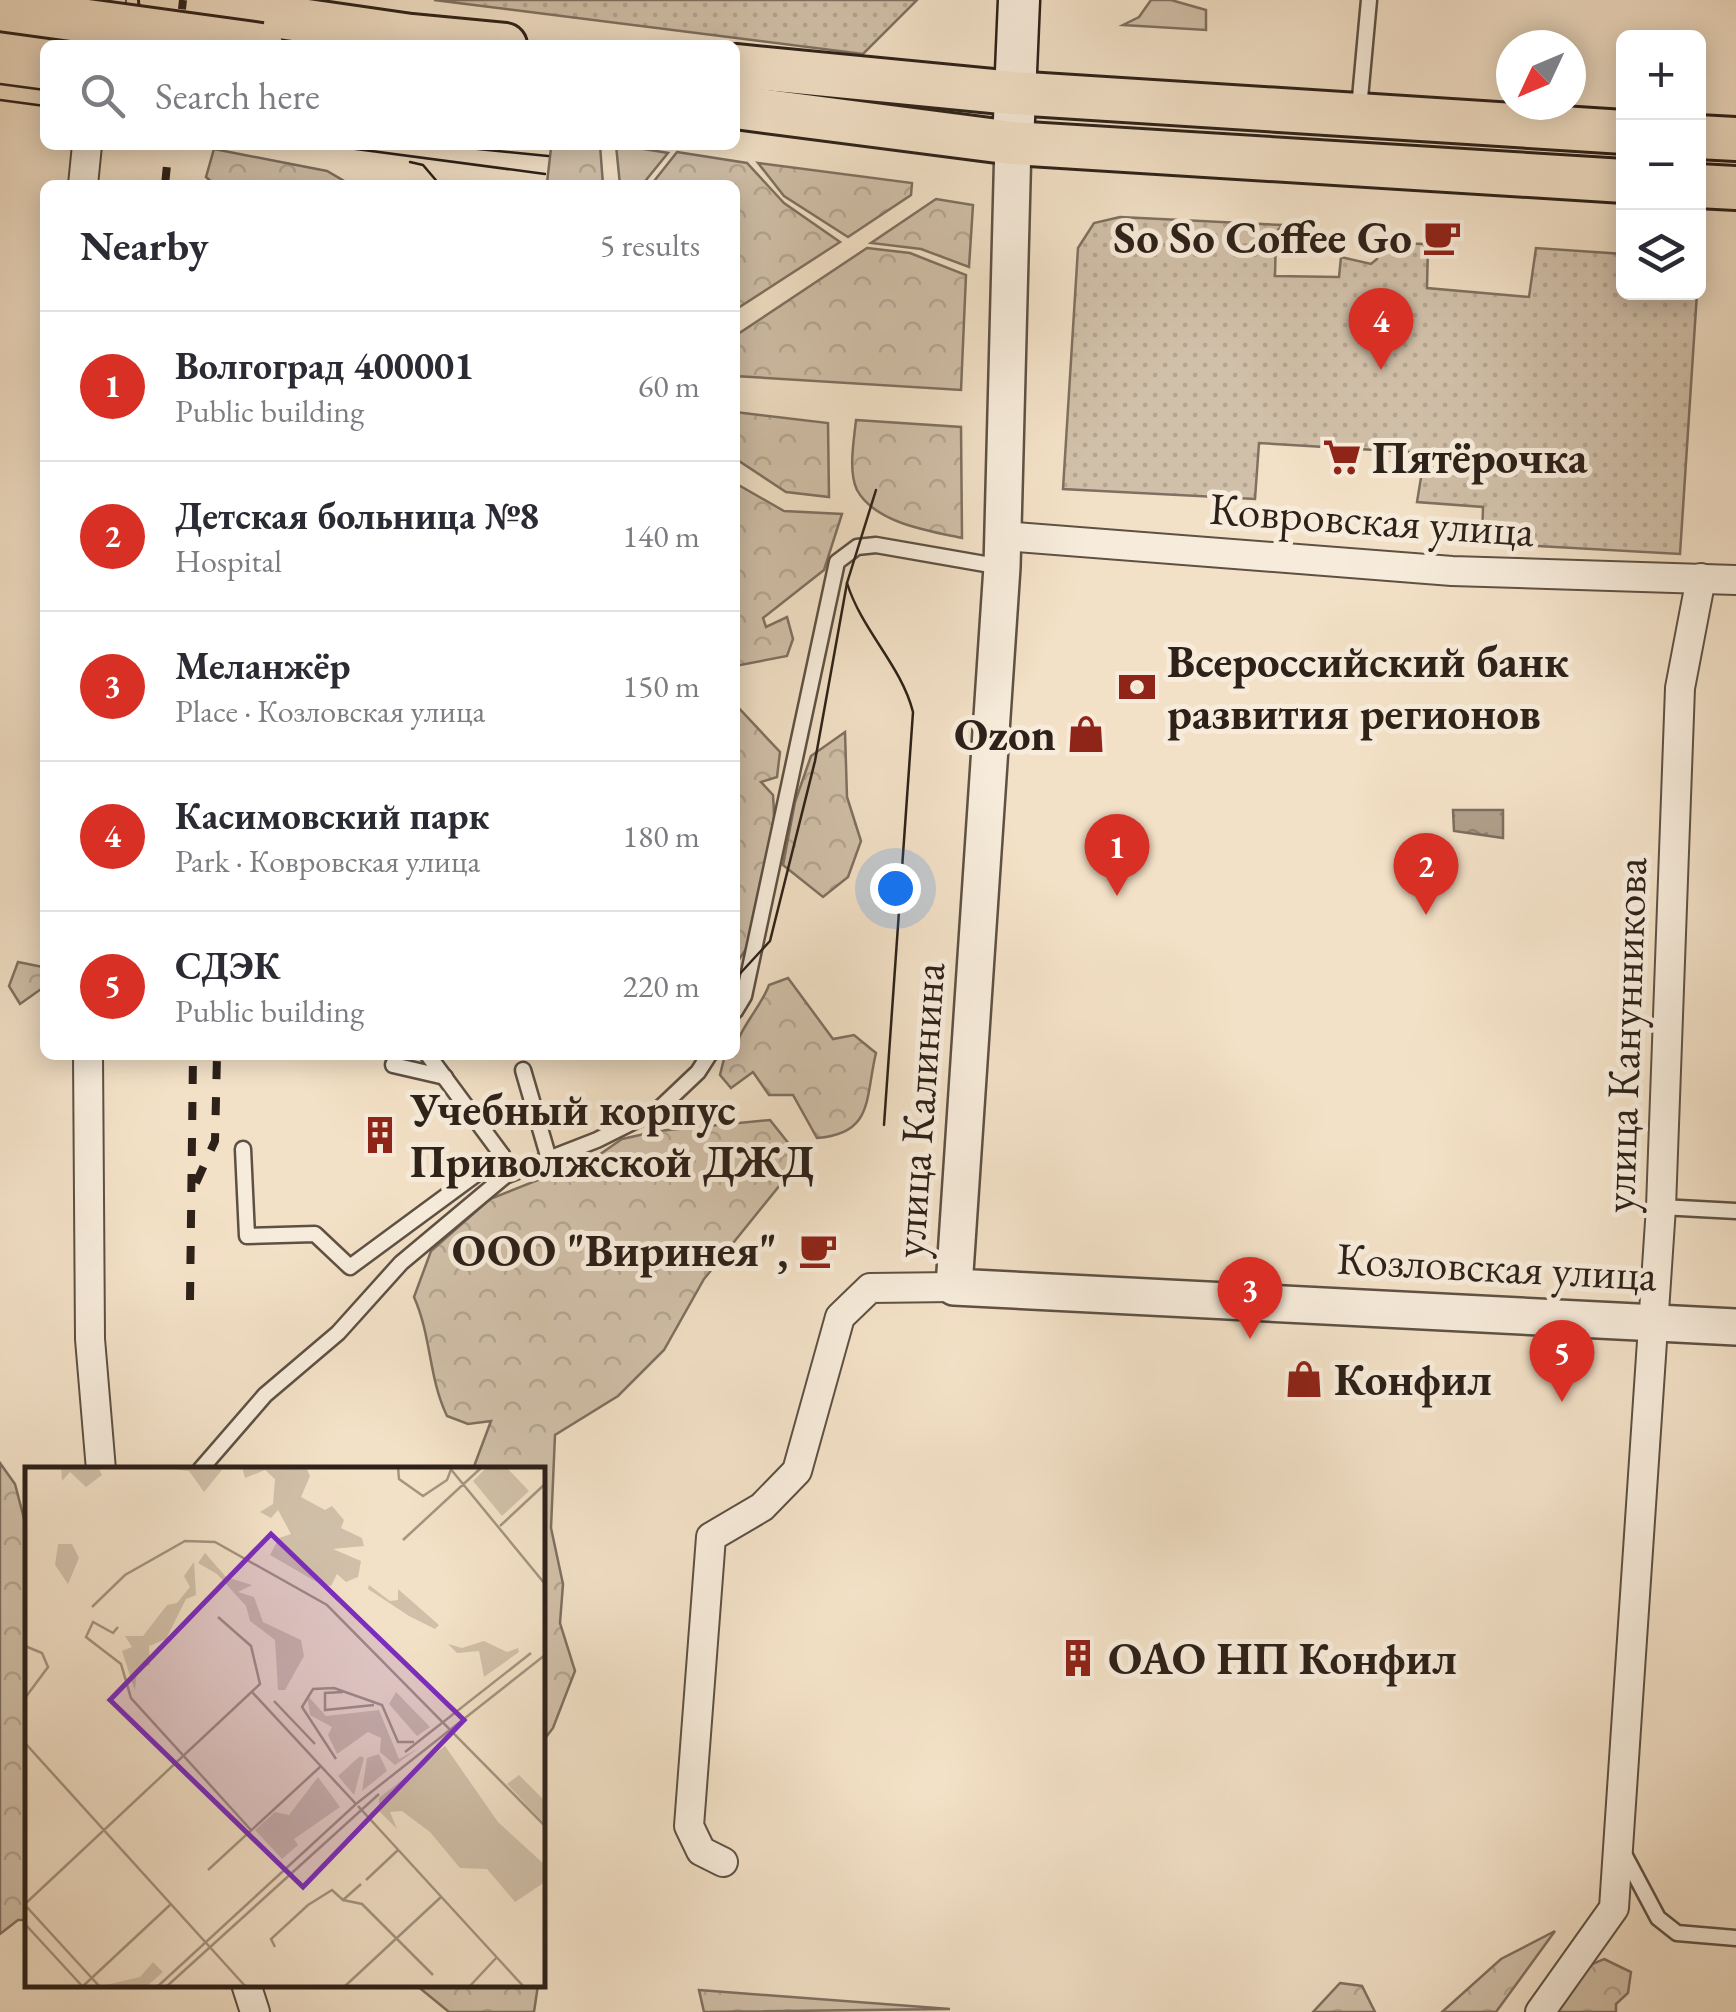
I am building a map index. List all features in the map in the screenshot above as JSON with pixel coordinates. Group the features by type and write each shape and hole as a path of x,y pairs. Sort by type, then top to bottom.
{"main road":[{"path":"161,0 453,40"},
{"path":"1014,143 1020,0"},
{"path":"0,9 225,40"},
{"path":"740,66 1014,93 1616,131"},
{"path":"740,108 1014,143 1616,181"},
{"path":"1706,137 1736,139"},
{"path":"1706,186 1736,188"}],"street":[{"path":"105,40 111,0"},
{"name":"улица Калинина","path":"723,1862 701,1851 689,1826 710,1537 762,1508 797,1470 840,1317 870,1288 954,1288 1003,552 1014,143"},
{"path":"84,180 87,150"},
{"name":"Ковровская улица","path":"1003,552 1736,580"},
{"name":"улица Канунникова","path":"1540,2012 1614,1908 1661,1207 1680,688 1701,578"},
{"path":"88,1060 90,1339 101,1467"},
{"name":"Козловская улица","path":"954,1288 1736,1327"},
{"path":"247,1987 255,2012"}],"lane":[{"path":"1358,115 1369,0"},
{"path":"740,1003 837,562 857,547 1003,552"},
{"path":"432,1060 502,1155 505,1176"},
{"path":"203,1467 265,1395 338,1333 401,1264 505,1176 659,1108 706,1060"},
{"path":"393,1065 446,1077"},
{"path":"523,1070 548,1159"},
{"path":"243,1149 247,1236 315,1234 350,1267 502,1155"},
{"path":"1661,1207 1736,1211"},
{"path":"1618,1844 1658,1918 1677,1933 1736,1938"}],"green space":[{"path":"434,0 917,0 863,54"},
{"path":"1151,0 1171,0 1206,10 1206,30 1123,25 1139,17"},
{"path":"214,150 219,150 327,171 342,180 209,180 206,177"},
{"path":"551,150 600,150 603,180 547,180"},
{"path":"616,150 668,153 646,180 620,180"},
{"path":"677,152 747,163 784,203 840,242 740,307 740,180 655,180"},
{"path":"758,163 912,183 911,195 848,237 784,196"},
{"path":"936,199 973,205 969,267 921,249 871,243"},
{"path":"1120,217 1282,225 1276,233 1275,276 1339,277 1341,257 1371,264 1377,259 1377,243 1428,244 1427,288 1529,297 1536,248 1616,254 1616,300 1697,300 1680,554 1482,543 1483,507 1417,502 1425,453 1259,443 1255,499 1063,489 1078,248 1094,223"},
{"path":"867,248 910,253 966,275 961,390 740,376 740,333"},
{"path":"740,413 828,423 829,497 786,492 740,462"},
{"path":"856,420 961,427 962,538 904,524 865,501 853,474"},
{"path":"740,486 784,511 842,514 824,570 763,618 766,627 787,617 793,639 787,656 740,665"},
{"path":"740,709 780,752 777,777 761,782 773,795 771,860 762,908 740,957"},
{"path":"845,732 847,797 861,841 848,877 823,897 783,865 795,802 811,756"},
{"path":"18,962 40,966 40,990 20,1004 9,986"},
{"path":"788,978 833,1039 854,1035 876,1053 864,1111 849,1129 817,1138 793,1095 769,1095 753,1072 731,1088 720,1075 724,1060 740,1060 740,1036 769,985"},
{"path":"770,1120 801,1159 704,1279 664,1350 618,1396 555,1435 551,1528 563,1584 560,1623 575,1671 553,1728 545,1738 545,1467 474,1467 491,1421 468,1424 447,1416 414,1297 431,1251 490,1199 596,1157 622,1139 658,1131"},
{"path":"0,1463 15,1484 25,1522 25,1920 18,1920 0,1934"},
{"path":"1555,1931 1496,2012 1442,2012 1501,1959"},
{"path":"1604,1959 1631,1972 1628,1993 1616,2004 1616,2012 1557,2012 1590,1965"},
{"path":"1340,1983 1362,1986 1375,2012 1313,2012"},
{"path":"418,1987 538,1987 534,2012 449,2012"},
{"path":"699,1990 950,2009 704,2012"}],"water":[{"path":"1453,810 1503,810 1503,838 1454,831"}],"tram line":[{"path":"0,84 40,89"},
{"path":"0,100 40,105"},
{"path":"364,150 545,174"},
{"path":"489,150 548,156"},
{"path":"410,162 423,165 436,180"},
{"path":"740,974 770,941 815,761 847,583 876,490"},
{"path":"847,583 862,617 900,679 913,712 884,1125"}],"railway":[{"path":"179,40 183,0"},
{"path":"166,180 168,150"},
{"path":"190,1300 193,1060"},
{"path":"196,1183 215,1141 217,1060"}],"place":[{"name":"So So Coffee Go","path":"1442,237"},
{"name":"Касимовский парк","path":"1381,370"},
{"name":"Пятёрочка","path":"1342,457"},
{"name":"Всероссийский банк развития регионов","path":"1137,687"},
{"name":"Ozon","path":"1086,734"},
{"name":"Волгоград 400001","path":"1117,896"},
{"name":"Детская больница №8","path":"1426,915"},
{"name":"Учебный корпус Приволжской ДЖД","path":"380,1135"},
{"name":"ООО \"Виринея\",","path":"818,1250"},
{"name":"Меланжёр","path":"1250,1339"},
{"name":"Конфил","path":"1304,1379"},
{"name":"СДЭК","path":"1562,1402"},
{"name":"ОАО НП Конфил","path":"1078,1658"}]}
